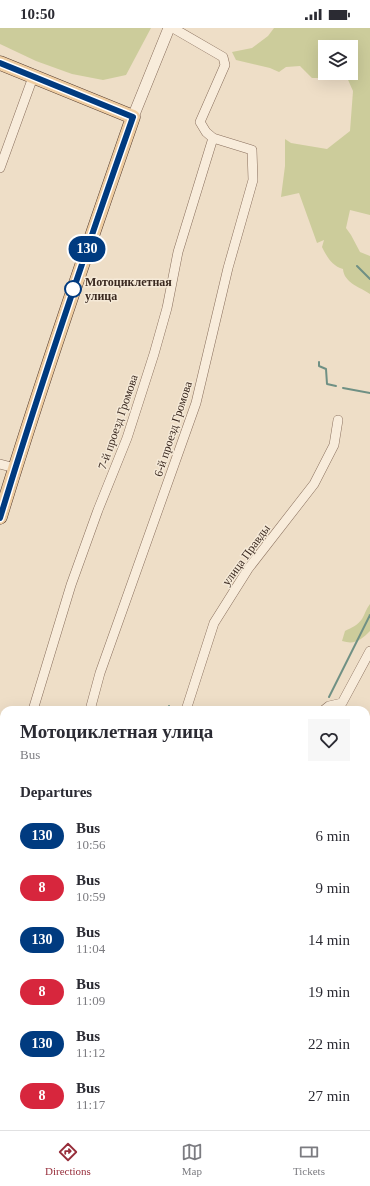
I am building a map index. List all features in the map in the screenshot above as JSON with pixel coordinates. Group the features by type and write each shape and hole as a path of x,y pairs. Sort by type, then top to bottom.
{"main road":[{"path":"0,63 133,117 79,270 0,518"}],"street":[{"path":"133,117 169,28"},
{"path":"173,28 223,56 225,65 200,122 206,132 213,138"},
{"path":"0,168 33,77"},
{"name":"6-й проезд Громова","path":"91,706 100,673 196,403 228,268 253,180 252,150 213,138"},
{"name":"7-й проезд Громова","path":"34,706 71,585 98,510 127,438 154,354 167,308 178,252 213,138"},
{"name":"улица Правды","path":"187,706 214,623 248,569 314,484 334,445 338,420"},
{"path":"0,464 15,468"},
{"path":"329,706 342,703 370,651"}],"green space":[{"path":"0,28 151,28 126,75 103,80 72,74 36,61 0,44"},
{"path":"274,28 370,28 370,215 350,210 346,228 360,252 370,256 370,294 349,281 344,274 343,269 339,268 330,261 322,247 324,240 317,243 299,193 281,197 285,166 285,139 291,143 327,149 350,131 353,91 348,80 358,80 358,40 318,40 318,78 312,78 300,66 286,67 279,72 270,68 236,60 232,52 252,48 268,36"},
{"path":"370,604 370,631 358,641 342,641 345,631 362,619"}],"waterway":[{"path":"357,266 370,279"},
{"path":"319,362 319,366 326,369 327,384 336,386"},
{"path":"343,388 370,393"},
{"path":"329,697 370,615"}],"bus line":[{"name":"130","path":"0,63 133,117 79,270 0,518"}],"place":[{"name":"Мотоциклетная улица","path":"73,289"}]}
